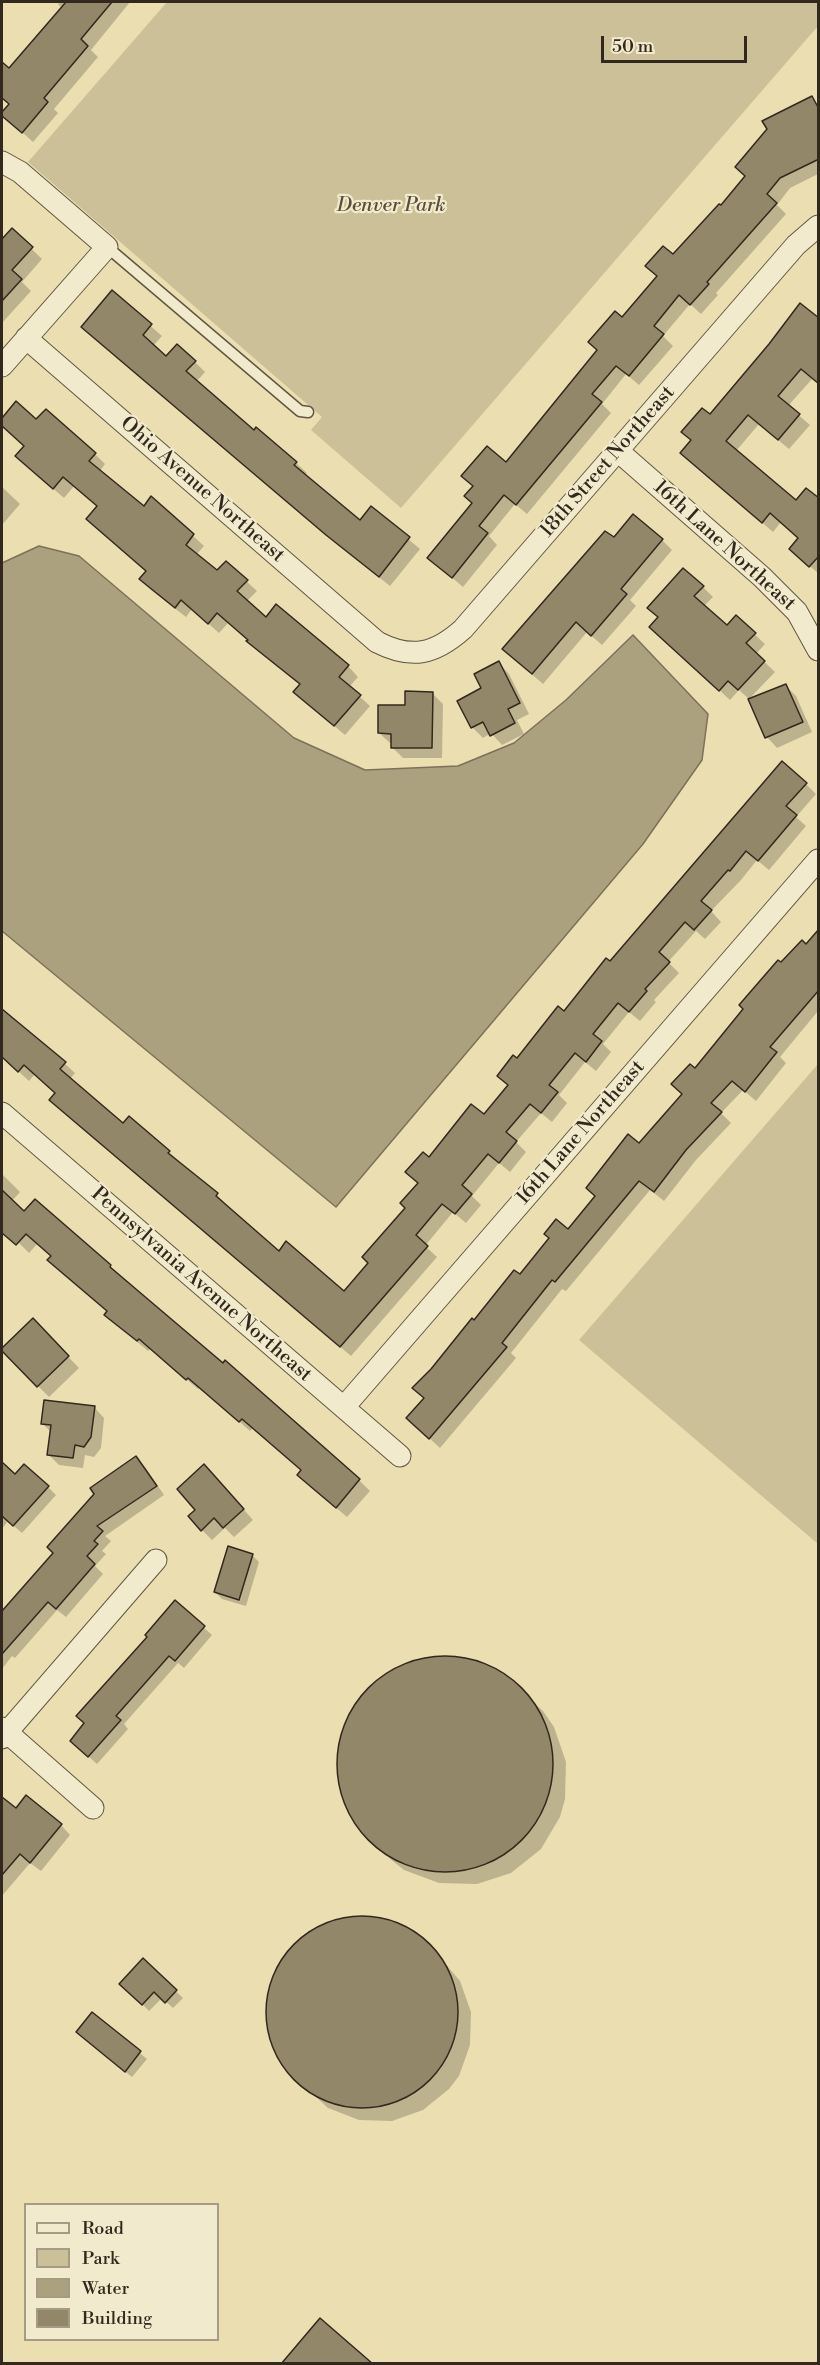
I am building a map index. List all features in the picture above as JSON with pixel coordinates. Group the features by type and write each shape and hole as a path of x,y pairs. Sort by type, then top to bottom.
{"street":[{"path":"2,162 20,172 107,247 2,366"},
{"name":"18th Street Northeast","path":"378,642 393,650 421,652 436,650 463,629 796,245 819,226"},
{"name":"Ohio Avenue Northeast","path":"26,338 378,642"},
{"name":"16th Lane Northeast","path":"618,451 762,577 797,612 819,650"},
{"name":"16th Lane Northeast","path":"344,1407 819,860"},
{"name":"Pennsylvania Avenue Northeast","path":"2,1113 400,1456"},
{"path":"93,1808 3,1733 156,1560"}],"lane":[{"path":"107,247 300,411 308,412"}],"green space":[{"name":"Denver Park","path":"167,2 818,2 818,26 401,508 311,430 322,417 28,162"},
{"path":"818,1064 818,1544 579,1340"}],"water":[{"path":"39,546 79,556 294,738 365,770 458,766 514,743 566,700 633,635 708,714 702,760 643,844 336,1207 2,931 2,563"}],"building":[{"path":"66,2 112,2 81,39 88,46 44,98 48,102 22,133 2,116 2,112 9,104 2,98 2,62 9,68"},
{"path":"812,96 819,109 819,159 780,178 767,194 777,203 707,282 709,284 690,305 679,295 654,326 664,334 629,376 616,366 592,394 602,402 516,505 504,495 479,526 488,533 452,578 427,558 472,503 464,496 473,486 461,476 487,446 506,462 597,350 588,342 615,311 622,317 657,276 645,266 663,246 673,254 719,204 721,205 745,176 735,167 767,129 762,121"},
{"path":"12,228 33,247 12,270 22,279 2,301 2,239"},
{"path":"112,290 152,324 143,335 166,356 177,344 196,361 186,371 254,430 256,427 297,462 294,465 360,520 371,506 410,537 379,577 326,535 81,327"},
{"path":"800,303 819,318 819,384 801,369 778,396 800,414 778,440 748,415 726,441 796,500 806,488 819,498 819,556 809,567 789,549 798,538 770,513 762,523 680,453 691,440 681,432 702,408 710,414"},
{"path":"16,401 36,419 46,409 96,453 89,461 144,506 151,496 194,534 186,545 217,570 226,561 248,580 237,591 266,617 276,604 349,665 339,677 361,695 334,726 293,692 300,684 246,641 248,640 217,613 208,624 181,600 175,608 139,579 146,571 86,519 97,506 63,477 53,489 15,456 24,446 2,426 2,418"},
{"path":"633,514 663,539 621,589 627,594 591,636 576,622 532,674 502,649 605,531 614,537"},
{"path":"683,568 704,586 694,596 727,625 736,615 756,633 746,643 765,661 738,690 728,681 719,691 649,627 658,617 647,608"},
{"path":"499,661 520,703 508,709 515,723 490,736 483,722 471,728 457,701 481,688 474,674"},
{"path":"786,684 803,722 765,738 748,699"},
{"path":"405,691 433,692 432,748 391,748 391,734 378,733 378,705 405,705"},
{"path":"782,761 807,783 786,806 797,815 758,861 746,851 701,901 712,910 694,930 685,922 659,952 670,962 645,989 647,991 629,1012 618,1003 593,1034 602,1041 586,1062 575,1053 549,1085 558,1092 541,1113 530,1104 506,1132 517,1141 499,1163 488,1154 462,1185 472,1194 455,1214 442,1204 416,1235 428,1246 340,1347 49,1100 55,1093 24,1065 18,1072 2,1057 2,1009 66,1062 60,1069 123,1123 129,1116 170,1151 168,1153 218,1193 216,1196 279,1251 286,1241 344,1291 368,1263 362,1257 405,1208 400,1203 418,1183 405,1172 423,1152 429,1157 471,1104 484,1114 508,1085 497,1076 513,1055 517,1058 558,1006 564,1011 606,958 610,961"},
{"path":"819,929 819,990 770,1047 777,1052 745,1092 732,1081 711,1103 722,1112 686,1150 654,1192 639,1181 555,1282 552,1280 502,1343 507,1347 429,1439 406,1418 424,1398 412,1388 431,1369 472,1318 474,1320 514,1270 520,1274 549,1238 544,1234 556,1219 568,1229 595,1196 586,1188 628,1134 639,1143 682,1094 671,1084 690,1064 695,1068 743,1009 739,1005 778,960 781,962 802,940 806,944"},
{"path":"2,1190 24,1211 35,1199 111,1265 110,1267 223,1363 225,1360 360,1479 336,1508 297,1475 301,1470 242,1419 239,1422 139,1339 137,1341 104,1315 107,1311 47,1260 51,1256 26,1234 16,1245 2,1233"},
{"path":"33,1318 69,1356 37,1387 2,1351 2,1348"},
{"path":"44,1400 95,1406 91,1437 84,1447 75,1445 73,1458 47,1455 51,1425 41,1424"},
{"path":"136,1456 157,1486 97,1526 103,1531 94,1541 98,1544 87,1556 95,1564 56,1609 48,1602 2,1654 2,1611 53,1553 47,1547 94,1494 90,1488"},
{"path":"2,1462 15,1474 24,1464 49,1486 13,1526 2,1516"},
{"path":"204,1464 244,1509 223,1528 214,1518 201,1531 188,1516 195,1510 177,1489"},
{"path":"228,1546 253,1554 239,1600 214,1592"},
{"path":"175,1600 205,1626 175,1661 169,1656 116,1716 121,1720 88,1757 70,1741 84,1723 76,1716 147,1637 145,1635"},
{"path":"434,1656 456,1656 476,1660 496,1668 522,1687 545,1722 553,1753 553,1775 545,1806 522,1841 496,1860 476,1868 456,1872 434,1872 414,1868 394,1860 376,1848 361,1833 349,1815 341,1795 337,1775 337,1753 341,1733 349,1713 361,1695 376,1680 394,1668 414,1660"},
{"path":"26,1795 62,1824 30,1863 20,1854 2,1875 2,1797 16,1808"},
{"path":"371,1916 381,1917 407,1927 423,1937 437,1951 451,1975 457,1993 457,2031 451,2049 437,2073 423,2087 399,2101 381,2107 353,2108 343,2107 317,2097 301,2087 287,2073 273,2049 267,2031 266,2003 267,1993 277,1967 287,1951 301,1937 325,1923 343,1917"},
{"path":"143,1958 177,1990 165,2003 154,1992 142,2005 119,1984"},
{"path":"92,2012 141,2051 125,2072 76,2032"},
{"path":"320,2318 373,2364 281,2364"}]}
